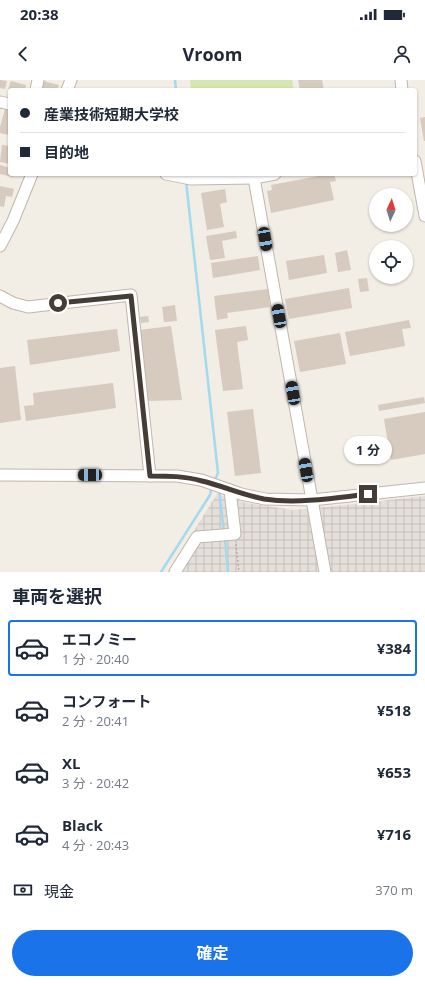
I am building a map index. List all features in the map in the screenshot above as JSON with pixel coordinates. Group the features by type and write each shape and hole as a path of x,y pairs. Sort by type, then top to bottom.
{"street":[{"path":"417,168 422,185 425,216"},
{"path":"0,246 13,221 31,176"},
{"path":"176,176 186,178 254,178 264,176"},
{"path":"254,178 325,572"},
{"path":"0,296 13,303 28,307 131,296 150,476"},
{"path":"0,475 177,476 201,480 241,494 265,499 312,500 425,488"},
{"path":"175,572 197,537 235,534 227,488"}],"path":[{"path":"235,534 239,572"}],"shaded area":[{"path":"217,494 247,503 293,510 425,496 425,572 168,572"}],"green space":[{"path":"190,80 292,80 294,88 191,88"}],"building":[{"path":"0,80 7,81 5,89 0,88"},
{"path":"298,80 322,80 324,88 300,88"},
{"path":"11,81 26,85 25,88 8,88"},
{"path":"43,81 59,85 58,88 41,88"},
{"path":"5,109 8,110 8,135 0,133 0,127"},
{"path":"425,117 425,141 424,141 420,118"},
{"path":"2,145 8,146 8,164 0,162"},
{"path":"0,165 8,167 8,176 0,174"},
{"path":"318,176 335,176 336,181 330,182 334,200 271,213 267,191 272,190 271,185"},
{"path":"0,186 14,189 12,197 6,196 4,207 0,206"},
{"path":"225,189 227,202 220,204 224,227 207,230 201,193"},
{"path":"236,231 237,238 222,241 225,258 210,260 206,236"},
{"path":"347,250 351,270 338,272 335,253"},
{"path":"324,255 327,273 289,280 286,261"},
{"path":"258,256 260,270 213,278 211,263"},
{"path":"367,278 369,291 360,292 358,279"},
{"path":"349,288 352,308 289,319 285,299"},
{"path":"268,289 270,307 227,313 228,318 217,320 214,296"},
{"path":"175,305 177,321 164,322 162,307"},
{"path":"148,316 149,322 141,323 140,317"},
{"path":"409,320 411,328 402,329 405,346 350,356 345,332"},
{"path":"171,326 182,400 147,401 139,330"},
{"path":"246,326 248,340 237,342 243,389 223,391 215,330"},
{"path":"117,329 120,351 30,365 27,340"},
{"path":"340,333 346,364 300,372 294,341"},
{"path":"15,366 21,420 0,423 0,368"},
{"path":"113,383 116,408 26,421 24,406 34,405 33,393"},
{"path":"424,397 425,403 379,411 378,405"},
{"path":"253,409 261,473 235,476 227,412"},
{"path":"425,412 425,454 391,460 384,419"}],"waterway":[{"path":"175,80 176,88"},
{"path":"186,181 218,473 214,482"},
{"path":"161,572 210,495 212,487"},
{"path":"219,489 224,532"},
{"path":"225,539 228,572"}],"route":[{"path":"58,303 131,296 150,476 177,476 201,480 241,494 265,499 312,500 368,494"}]}
